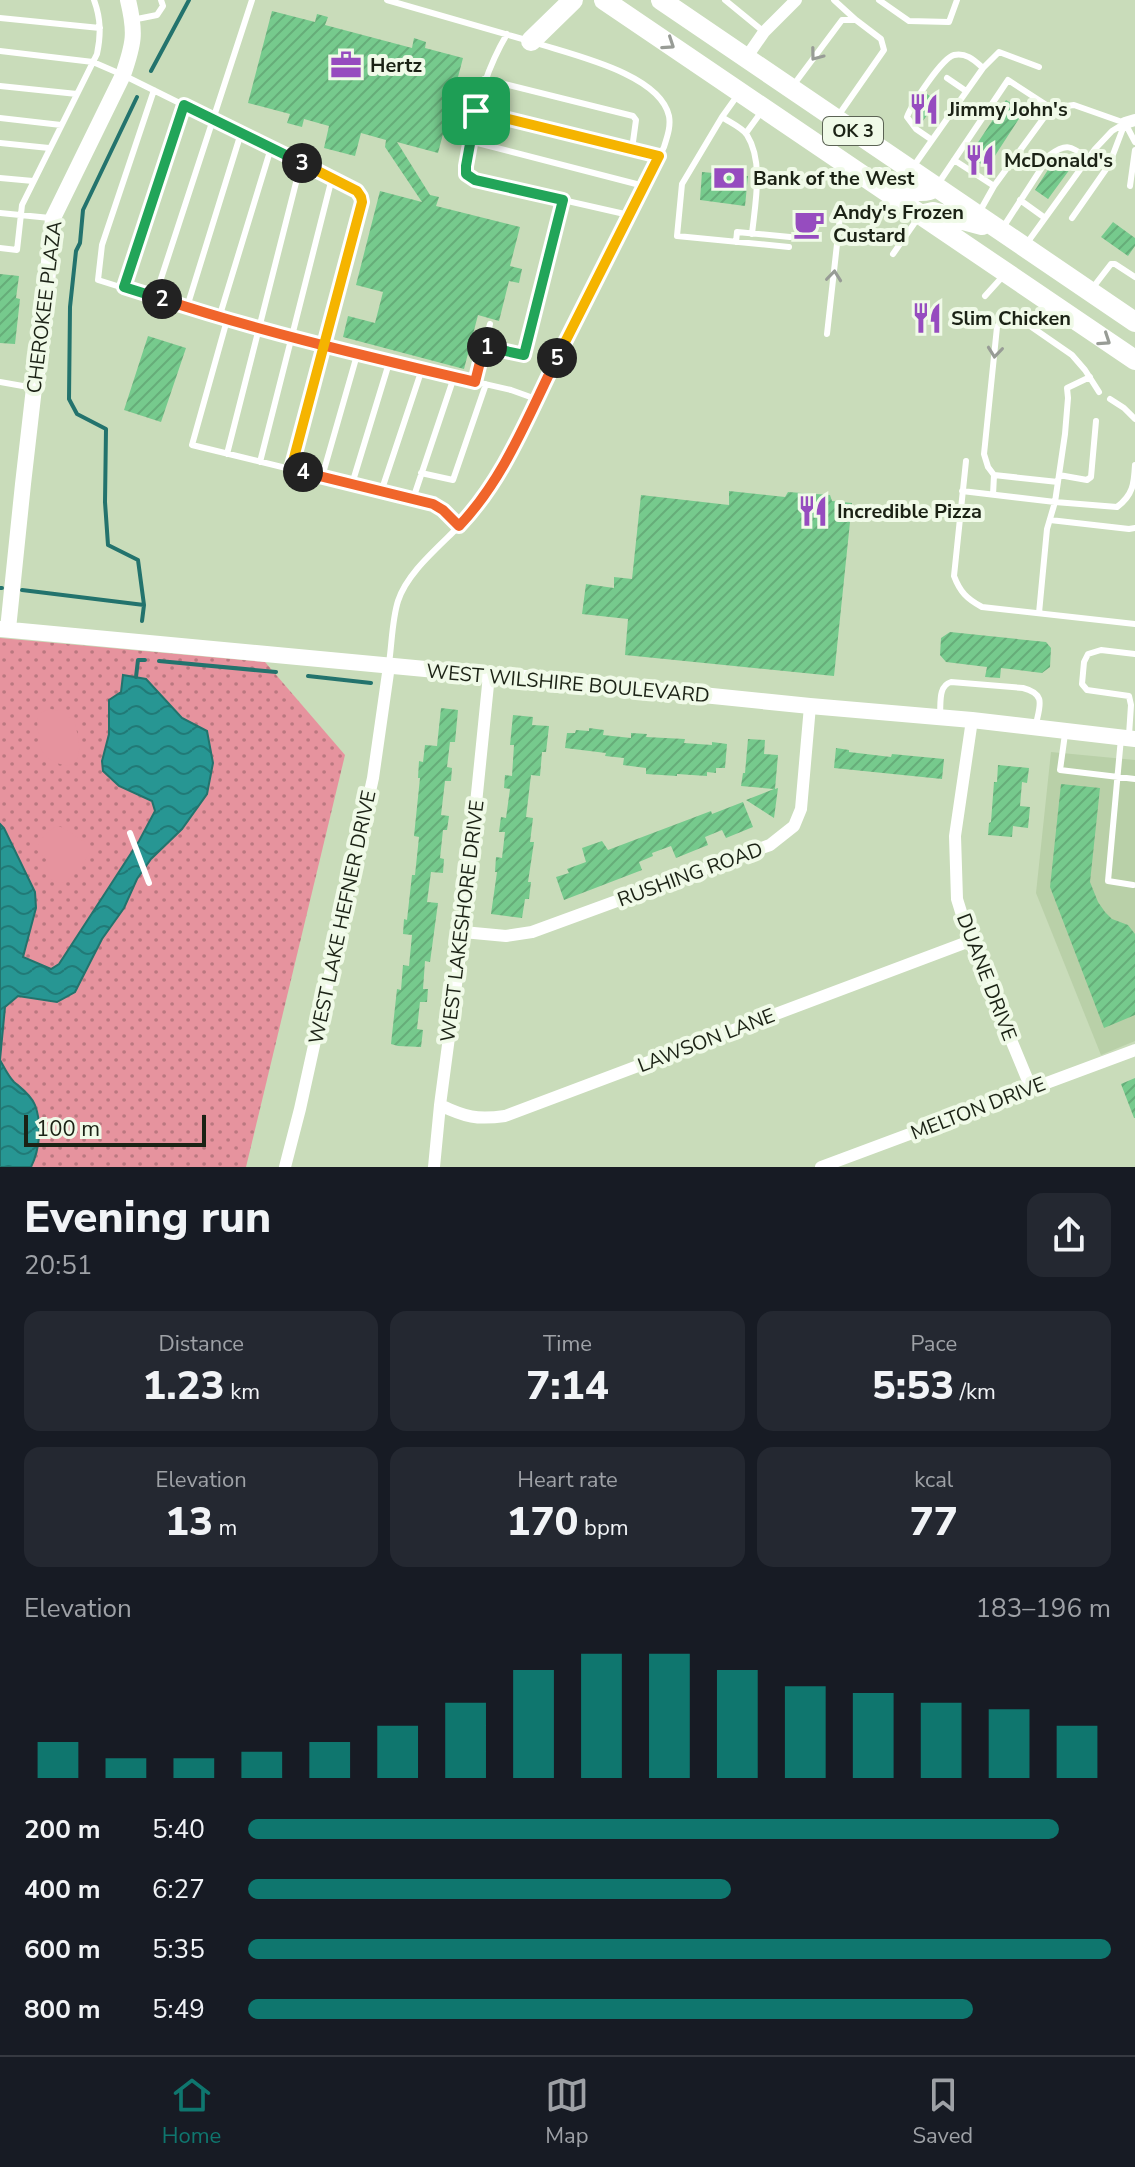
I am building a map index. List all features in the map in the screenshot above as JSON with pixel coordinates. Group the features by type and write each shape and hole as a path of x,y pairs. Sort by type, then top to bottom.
{"highway":[{"path":"519,38 558,0"},
{"path":"519,38 573,0"},
{"name":"OK 3","path":"604,0 1135,360"},
{"name":"OK 3","path":"661,0 1135,322"},
{"path":"849,165 915,192 928,192 936,187"},
{"path":"920,215 933,212 1001,230"}],"street":[{"name":"CHEROKEE PLAZA","path":"4,629 40,359 53,218 123,75 133,42 128,0"},
{"path":"746,58 764,32 796,0"},
{"name":"WEST WILSHIRE BOULEVARD","path":"4,629 972,720 1128,738"},
{"name":"WEST LAKE HEFNER DRIVE","path":"285,1167 304,1094 373,778 389,666"},
{"name":"WEST LAKESHORE DRIVE","path":"434,1167 463,932 489,675"},
{"name":"RUSHING ROAD","path":"463,932 506,936 532,932 770,845 794,826 801,809 810,706"},
{"name":"DUANE DRIVE","path":"972,720 955,836 957,899 970,941 1031,1088"},
{"name":"LAWSON LANE","path":"440,1105 482,1119 505,1116 970,941"},
{"name":"MELTON DRIVE","path":"821,1167 1135,1050"}],"lane":[{"path":"0,248 17,250 22,205 93,62 100,40 100,18 94,0"},
{"path":"155,297 252,0"},
{"path":"387,0 519,38 627,75 657,94 669,118 669,130 659,156 487,493 404,588 397,602 389,666"},
{"path":"725,0 764,32"},
{"path":"834,0 881,39 884,50 836,119"},
{"path":"879,0 909,21 949,22 957,0"},
{"path":"132,20 157,15 163,2"},
{"path":"0,18 100,28"},
{"path":"791,89 842,20 856,20"},
{"path":"519,38 495,54 484,79 466,174 475,180 629,215"},
{"path":"0,51 93,62 357,191 362,202 291,469"},
{"path":"911,170 983,68 999,52 1039,67"},
{"path":"932,140 916,129 907,117 939,69 950,56 959,54 983,68"},
{"path":"947,78 966,91"},
{"path":"484,79 633,116 636,120 632,149"},
{"path":"936,187 1008,80 1051,108 1074,105 1130,122"},
{"path":"0,86 77,94"},
{"path":"154,90 102,245 98,280 323,347 486,384 536,399"},
{"path":"740,92 682,184 677,236 789,247"},
{"path":"124,287 184,105"},
{"path":"746,133 764,108"},
{"path":"977,215 994,186 1051,108"},
{"path":"476,111 659,156"},
{"path":"722,117 746,133 753,153 758,177 752,234"},
{"path":"0,118 61,125"},
{"path":"1130,122 1135,142"},
{"path":"1025,246 1088,158 1112,131 1130,122"},
{"path":"1072,218 1109,165 1130,122"},
{"path":"187,307 241,133"},
{"path":"470,141 644,186"},
{"path":"0,143 49,148"},
{"path":"1001,230 1057,149 1067,146 1088,158"},
{"path":"219,318 271,148"},
{"path":"1130,186 1135,150"},
{"path":"954,160 994,186"},
{"path":"227,454 301,163"},
{"path":"0,178 33,181"},
{"path":"260,462 332,178"},
{"path":"484,346 524,355 563,200"},
{"path":"1020,200 1045,218"},
{"path":"0,213 53,218"},
{"path":"893,254 920,215"},
{"path":"827,334 840,217"},
{"path":"736,242 737,232 790,237"},
{"path":"1090,291 1111,264 1135,277"},
{"path":"985,296 1006,273"},
{"path":"993,495 994,475 984,454 997,327 1002,319 1020,319 1072,355 1099,392"},
{"path":"227,320 192,445 433,504 459,526"},
{"path":"475,382 490,324"},
{"path":"322,477 357,355"},
{"path":"352,484 389,363"},
{"path":"381,492 422,369"},
{"path":"413,499 454,377"},
{"path":"1039,613 1050,520 1059,479 1067,388 1090,377"},
{"path":"0,382 34,388"},
{"path":"421,473 453,480 486,384"},
{"path":"1110,399 1135,419"},
{"path":"994,475 1087,480 1091,477 1096,421"},
{"path":"966,461 954,576 966,598 982,607 1135,624"},
{"path":"962,491 1117,507 1126,501 1133,490 1135,465"},
{"path":"1050,520 1135,528"},
{"path":"1134,886 1108,881 1116,776 1128,738 1129,696 1087,690 1082,684 1088,654 1101,650 1135,654"},
{"path":"940,718 941,697 946,683 959,681 1033,691 1039,696 1040,704 1035,728"},
{"path":"1065,731 1060,770 1135,779"},
{"path":"130,833 149,883"}],"shaded area":[{"path":"0,638 265,662 345,755 246,1167 0,1167"},
{"path":"50,709 61,711 75,723 79,752 71,764 55,762 42,751 37,719 42,712"},
{"path":"1051,752 1135,760 1135,1041 1101,1055 1036,893"},
{"path":"57,826 84,841 90,853 71,877 62,883 49,877 46,859 37,850 44,836"}],"water":[{"path":"123,675 146,679 182,718 207,731 213,763 207,794 182,829 151,859 137,879 124,908 102,939 75,992 57,1002 18,996 5,1007 0,1060 0,824 35,892 36,908 23,957 51,969 59,964 155,811 152,801 119,786 103,771 102,761 109,734 109,700 121,692"},
{"path":"0,1060 12,1080 35,1105 39,1136 31,1167 0,1167"}],"building":[{"path":"272,11 315,22 317,14 328,17 325,25 412,48 414,38 426,42 425,48 463,58 438,153 397,142 430,195 439,197 436,206 520,227 510,266 522,269 519,283 509,281 499,321 478,315 464,369 343,337 348,316 375,323 383,292 356,285 380,191 422,202 385,147 386,140 361,133 355,156 324,148 329,126 304,119 302,127 287,123 290,114 248,103"},
{"name":"Jimmy John's","path":"927,94 937,101 920,125 914,116"},
{"path":"1006,100 1024,111 987,168 969,156"},
{"path":"1055,159 1070,169 1048,199 1035,190"},
{"path":"702,172 748,176 745,206 700,200"},
{"path":"1113,222 1135,238 1135,246 1128,256 1101,237"},
{"path":"0,274 19,276 15,344 0,343"},
{"path":"148,336 186,348 161,422 124,410"},
{"path":"729,491 785,497 788,492 830,495 832,501 852,503 834,676 625,655 628,619 582,614 586,584 614,588 614,577 632,579 641,495 729,505"},
{"path":"950,632 1046,642 1051,648 1050,667 1042,673 1001,668 1000,678 985,677 987,667 946,662 940,655 941,638"},
{"path":"441,708 458,710 455,742 450,742 447,767 452,768 451,781 445,781 441,815 449,816 447,830 443,830 440,858 444,859 443,873 431,872 427,902 438,903 430,962 425,961 423,989 428,989 427,1002 420,1002 417,1029 423,1030 421,1047 398,1046 391,1044 397,989 401,990 403,965 409,966 412,935 403,934 419,837 414,836 419,761 423,762 425,745 437,746"},
{"path":"513,715 533,717 532,725 549,726 540,776 531,775 526,817 533,818 530,842 534,842 528,882 531,882 529,899 525,899 522,918 491,914 496,857 502,858 505,832 499,832 501,817 506,818 510,789 504,788 505,775 512,776 514,745 510,745"},
{"path":"589,728 604,730 603,735 631,738 631,733 647,734 646,737 685,739 684,743 727,744 725,768 716,768 716,773 707,772 707,776 646,774 646,768 623,765 624,758 565,748 567,733 589,731"},
{"path":"748,739 765,740 764,754 778,755 774,818 746,800 774,789 741,786"},
{"path":"836,748 891,757 892,754 944,759 942,779 834,768"},
{"path":"998,765 1029,768 1027,783 1022,782 1020,806 1030,807 1028,828 1013,826 1012,837 988,835"},
{"path":"1061,784 1100,788 1090,882 1105,912 1112,919 1128,925 1135,934 1135,1015 1104,1028 1050,887"},
{"path":"743,802 753,827 726,838 722,830 705,837 708,845 676,858 671,846 652,853 653,856 639,862 642,870 564,900 556,877 586,862 582,848 602,841 608,850"},
{"path":"1135,1078 1135,1118 1134,1118 1121,1084"}],"waterway":[{"path":"151,71 189,0"},
{"path":"137,97 83,210 70,307 69,399 77,414 106,429 108,545 138,560 144,605"},
{"path":"22,590 144,605 142,621"},
{"path":"136,677 138,660 145,660"},
{"path":"159,661 276,672"},
{"path":"308,676 371,683"}],"place":[{"name":"Hertz","path":"346,65"},
{"name":"Jimmy John's","path":"924,109"},
{"name":"McDonald's","path":"980,160"},
{"name":"Bank of the West","path":"729,178"},
{"name":"Andy's Frozen Custard","path":"809,224"},
{"name":"Slim Chicken","path":"927,318"},
{"name":"Incredible Pizza","path":"813,511"}],"route":[{"path":"476,111 466,174 475,180 563,200 524,355 484,346 475,382 323,347 124,287 184,105 357,191 362,202 323,347 291,469 433,504 459,526 487,493 501,470 659,156 476,111"}]}
